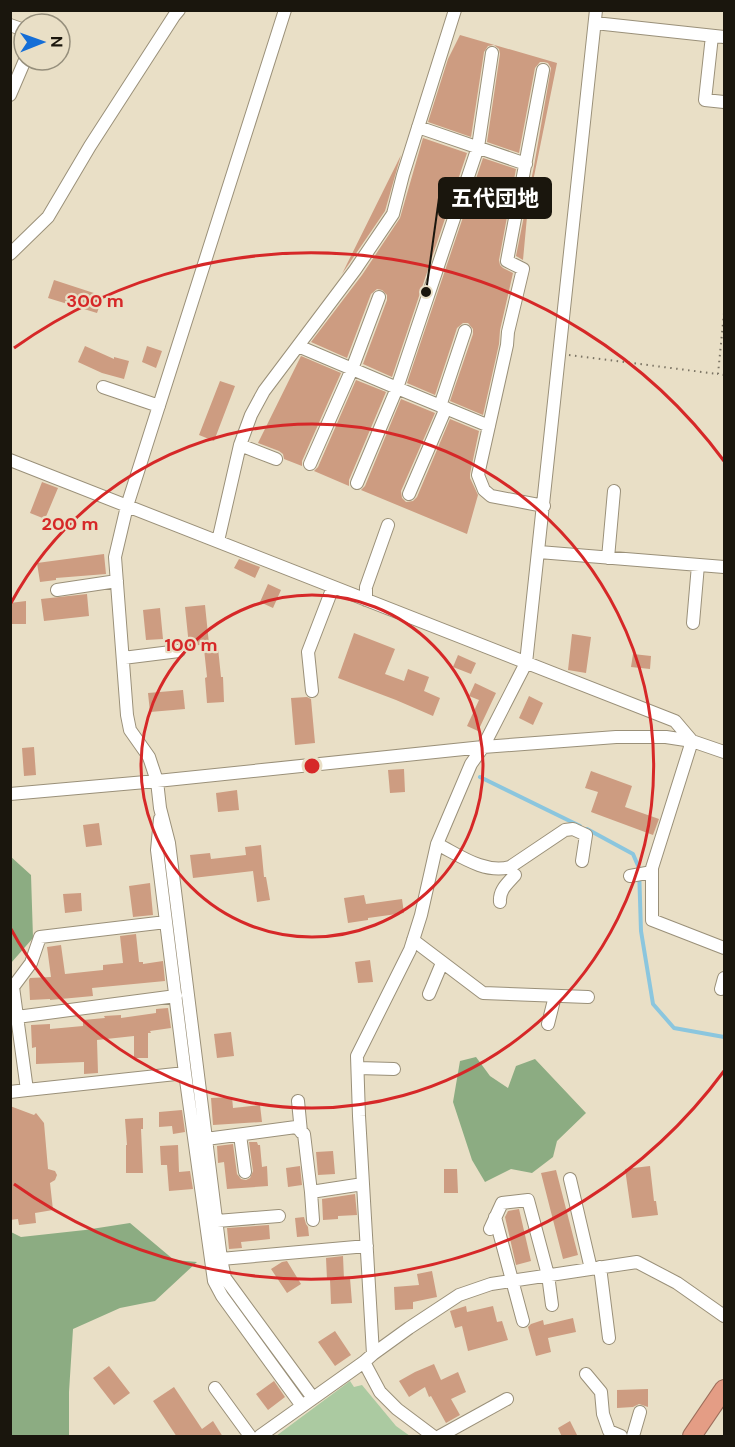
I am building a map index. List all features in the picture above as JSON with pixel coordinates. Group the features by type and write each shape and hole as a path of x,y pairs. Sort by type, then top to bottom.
{"highway":[{"path":"692,1437 724,1389"}],"street":[{"path":"10,254 48,217 90,146 179,10"},
{"path":"285,10 127,506 115,556 127,715 130,730 149,757 157,781 160,808 169,843 225,1278 313,1398"},
{"path":"218,542 240,445 251,415 264,391 355,270 393,214 455,10"},
{"path":"433,1437 397,1409 380,1392 369,1358 367,1246 357,1056 410,950 421,915 437,844 471,764 483,747 526,663 595,17 718,36 705,100 724,102"},
{"path":"357,483 397,388 478,147 492,53"},
{"path":"543,70 507,261 523,268 478,475 484,490 491,496 544,506"},
{"path":"10,95 20,72"},
{"path":"418,127 525,164"},
{"path":"310,464 352,369 379,297"},
{"path":"409,494 443,407 465,331"},
{"path":"298,346 489,426"},
{"path":"103,387 159,406"},
{"path":"240,445 276,459"},
{"path":"10,460 675,721 692,741"},
{"path":"608,558 614,491"},
{"path":"366,600 366,586 388,525"},
{"path":"538,552 724,567"},
{"path":"693,623 698,565"},
{"path":"57,590 117,581"},
{"path":"312,691 308,652 333,587"},
{"path":"123,658 179,651"},
{"path":"10,794 483,747 616,737 666,737 692,741 724,752"},
{"path":"692,741 650,873 652,920 724,948"},
{"path":"160,808 157,850 214,1281 222,1296 302,1406"},
{"path":"500,902 501,890 565,830 573,829 586,835 582,861"},
{"path":"437,844 486,868 516,875"},
{"path":"631,876 650,873"},
{"path":"27,1090 12,987 31,963 40,937 166,922"},
{"path":"413,940 483,993 588,997"},
{"path":"429,994 442,963"},
{"path":"17,1017 176,996"},
{"path":"548,1024 555,996"},
{"path":"358,1068 393,1070"},
{"path":"10,1092 185,1073"},
{"path":"298,1101 301,1132"},
{"path":"206,1139 296,1127 304,1134 313,1220"},
{"path":"240,1134 245,1172"},
{"path":"570,1179 596,1268 609,1338"},
{"path":"311,1192 363,1184"},
{"path":"523,1321 492,1223 502,1203 528,1200 548,1275 552,1305"},
{"path":"217,1221 279,1216"},
{"path":"221,1259 367,1246"},
{"path":"260,1437 459,1295 491,1284 636,1262 676,1283 724,1316"},
{"path":"586,1374 601,1392 603,1414 609,1431 621,1437"},
{"path":"215,1388 250,1437"},
{"path":"440,1437 507,1399"},
{"path":"633,1437 640,1412"}],"path":[{"path":"718,374 724,313"},
{"path":"560,354 724,375"}],"green space":[{"path":"10,856 31,875 33,938 11,963"},
{"path":"476,1057 490,1076 508,1088 516,1066 535,1059 586,1113 557,1141 553,1157 532,1173 511,1169 485,1182 472,1160 453,1102 460,1061"},
{"path":"130,1223 174,1260 197,1262 155,1301 120,1308 73,1329 69,1436 11,1436 11,1232 21,1237"},
{"path":"350,1381 354,1387 362,1385 396,1426 410,1436 276,1436"}],"building":[{"path":"460,35 557,63 528,206 523,260 516,256 551,68 548,63 540,62 535,68 519,153 487,142 500,54 499,49 494,45 488,46 484,52 471,137 428,122 448,59"},
{"path":"423,138 467,153 392,377 363,364 387,300 387,295 382,290 377,289 371,294 347,358 311,342 362,275 400,218"},
{"path":"401,155 385,211 342,274"},
{"path":"483,158 516,169 499,260 503,268 513,273 483,415 450,401 473,334 473,329 468,323 463,323 457,328 435,395 407,383"},
{"path":"54,280 103,296 97,313 48,298"},
{"path":"85,346 114,359 114,357 129,361 124,379 102,373 78,362"},
{"path":"147,346 162,351 156,368 142,362"},
{"path":"301,356 341,373 302,461 302,466 284,459 283,454 279,451 258,443"},
{"path":"356,380 386,392 349,480 349,486 314,471 318,467"},
{"path":"220,381 235,386 214,441 199,435"},
{"path":"401,399 435,413 401,491 402,498 406,502 413,501 417,497 450,419 479,431 470,474 478,495 467,534 361,490 365,486"},
{"path":"42,482 58,488 45,519 30,513"},
{"path":"104,554 106,574 56,578 56,580 40,582 37,563"},
{"path":"239,559 260,567 255,578 234,568"},
{"path":"268,584 281,590 273,608 260,602"},
{"path":"87,594 89,616 44,621 41,599"},
{"path":"26,601 26,624 10,624 10,603"},
{"path":"205,605 209,644 189,646 185,607"},
{"path":"160,608 163,639 146,640 143,610"},
{"path":"354,633 395,649 385,674 404,681 408,669 429,677 424,691 440,698 433,716 338,678"},
{"path":"572,634 591,637 586,673 568,670"},
{"path":"218,648 224,702 207,703 204,649"},
{"path":"633,654 651,656 650,669 631,667"},
{"path":"458,655 476,663 471,674 453,667"},
{"path":"475,683 496,693 478,731 467,726 479,700 469,696"},
{"path":"183,690 185,709 150,712 148,693"},
{"path":"529,696 543,703 533,725 519,718"},
{"path":"291,698 311,699 315,743 295,745"},
{"path":"34,747 36,775 24,776 22,748"},
{"path":"404,769 405,792 390,793 388,770"},
{"path":"591,771 632,786 625,807 659,819 653,835 591,812 598,792 585,788"},
{"path":"237,790 239,810 218,812 216,793"},
{"path":"99,823 102,845 86,847 83,825"},
{"path":"261,845 264,877 266,877 270,900 257,902 253,871 193,878 190,855 210,853 211,859 246,855 245,847"},
{"path":"150,883 153,915 133,917 129,886"},
{"path":"81,893 82,911 65,913 63,894"},
{"path":"364,895 366,904 402,899 404,913 348,923 344,898"},
{"path":"136,934 139,962 143,964 163,961 165,981 92,988 93,996 30,1000 30,978 51,977 47,947 61,945 65,974 103,970 103,965 123,963 120,936"},
{"path":"370,960 373,982 358,983 355,962"},
{"path":"168,1008 171,1028 148,1033 148,1058 134,1058 134,1036 97,1040 98,1073 84,1074 84,1062 36,1064 36,1047 32,1048 31,1025 50,1024 50,1029 83,1026 83,1020 121,1015 121,1018 156,1013 156,1009"},
{"path":"231,1032 234,1056 217,1058 214,1034"},
{"path":"232,1097 233,1108 260,1105 262,1122 213,1125 211,1098"},
{"path":"10,1106 34,1115 36,1113 44,1123 48,1169 55,1171 57,1175 50,1183 53,1210 35,1213 36,1223 19,1225 18,1219 10,1220"},
{"path":"182,1110 185,1132 173,1134 172,1126 159,1127 159,1112"},
{"path":"143,1118 143,1129 141,1129 143,1173 126,1173 125,1119"},
{"path":"249,1142 257,1142 260,1145 262,1167 267,1166 268,1186 227,1189 224,1162 218,1163 217,1146 233,1144 237,1174 241,1179 246,1180 250,1178 253,1171"},
{"path":"178,1145 179,1172 190,1171 193,1189 169,1191 167,1165 161,1165 160,1146"},
{"path":"333,1151 335,1174 318,1175 316,1152"},
{"path":"300,1166 302,1185 288,1187 286,1168"},
{"path":"650,1166 658,1215 632,1218 625,1169"},
{"path":"444,1169 457,1169 458,1193 444,1193"},
{"path":"556,1170 578,1255 563,1259 541,1173"},
{"path":"355,1194 357,1215 323,1220 322,1199"},
{"path":"519,1209 531,1261 516,1265 505,1217 508,1211"},
{"path":"304,1217 309,1236 297,1237 295,1218"},
{"path":"269,1225 270,1239 241,1242 242,1248 229,1249 227,1228"},
{"path":"343,1256 344,1279 350,1278 352,1303 331,1304 326,1258"},
{"path":"287,1261 301,1284 287,1293 271,1269"},
{"path":"432,1271 437,1297 413,1302 413,1309 395,1310 394,1287 419,1285 417,1274"},
{"path":"466,1306 467,1312 493,1306 497,1322 502,1321 508,1340 468,1351 462,1326 455,1328 450,1311"},
{"path":"573,1318 576,1332 548,1338 551,1352 536,1356 528,1327 543,1320 544,1325"},
{"path":"335,1331 351,1355 335,1366 318,1342"},
{"path":"434,1364 441,1380 458,1372 466,1392 451,1399 460,1415 446,1423 425,1387 409,1397 399,1381"},
{"path":"109,1366 130,1393 114,1405 93,1378"},
{"path":"274,1381 285,1397 268,1410 256,1394"},
{"path":"174,1387 202,1429 213,1421 223,1437 177,1437 153,1401"},
{"path":"648,1389 648,1407 639,1404 633,1407 617,1408 617,1390"},
{"path":"570,1421 578,1437 562,1437 558,1428"}],"waterway":[{"path":"480,777 580,826"},
{"path":"587,829 633,854 639,868 641,931 653,1004 674,1028 724,1037"}],"place":[{"name":"五代団地","path":"426,292"}]}
